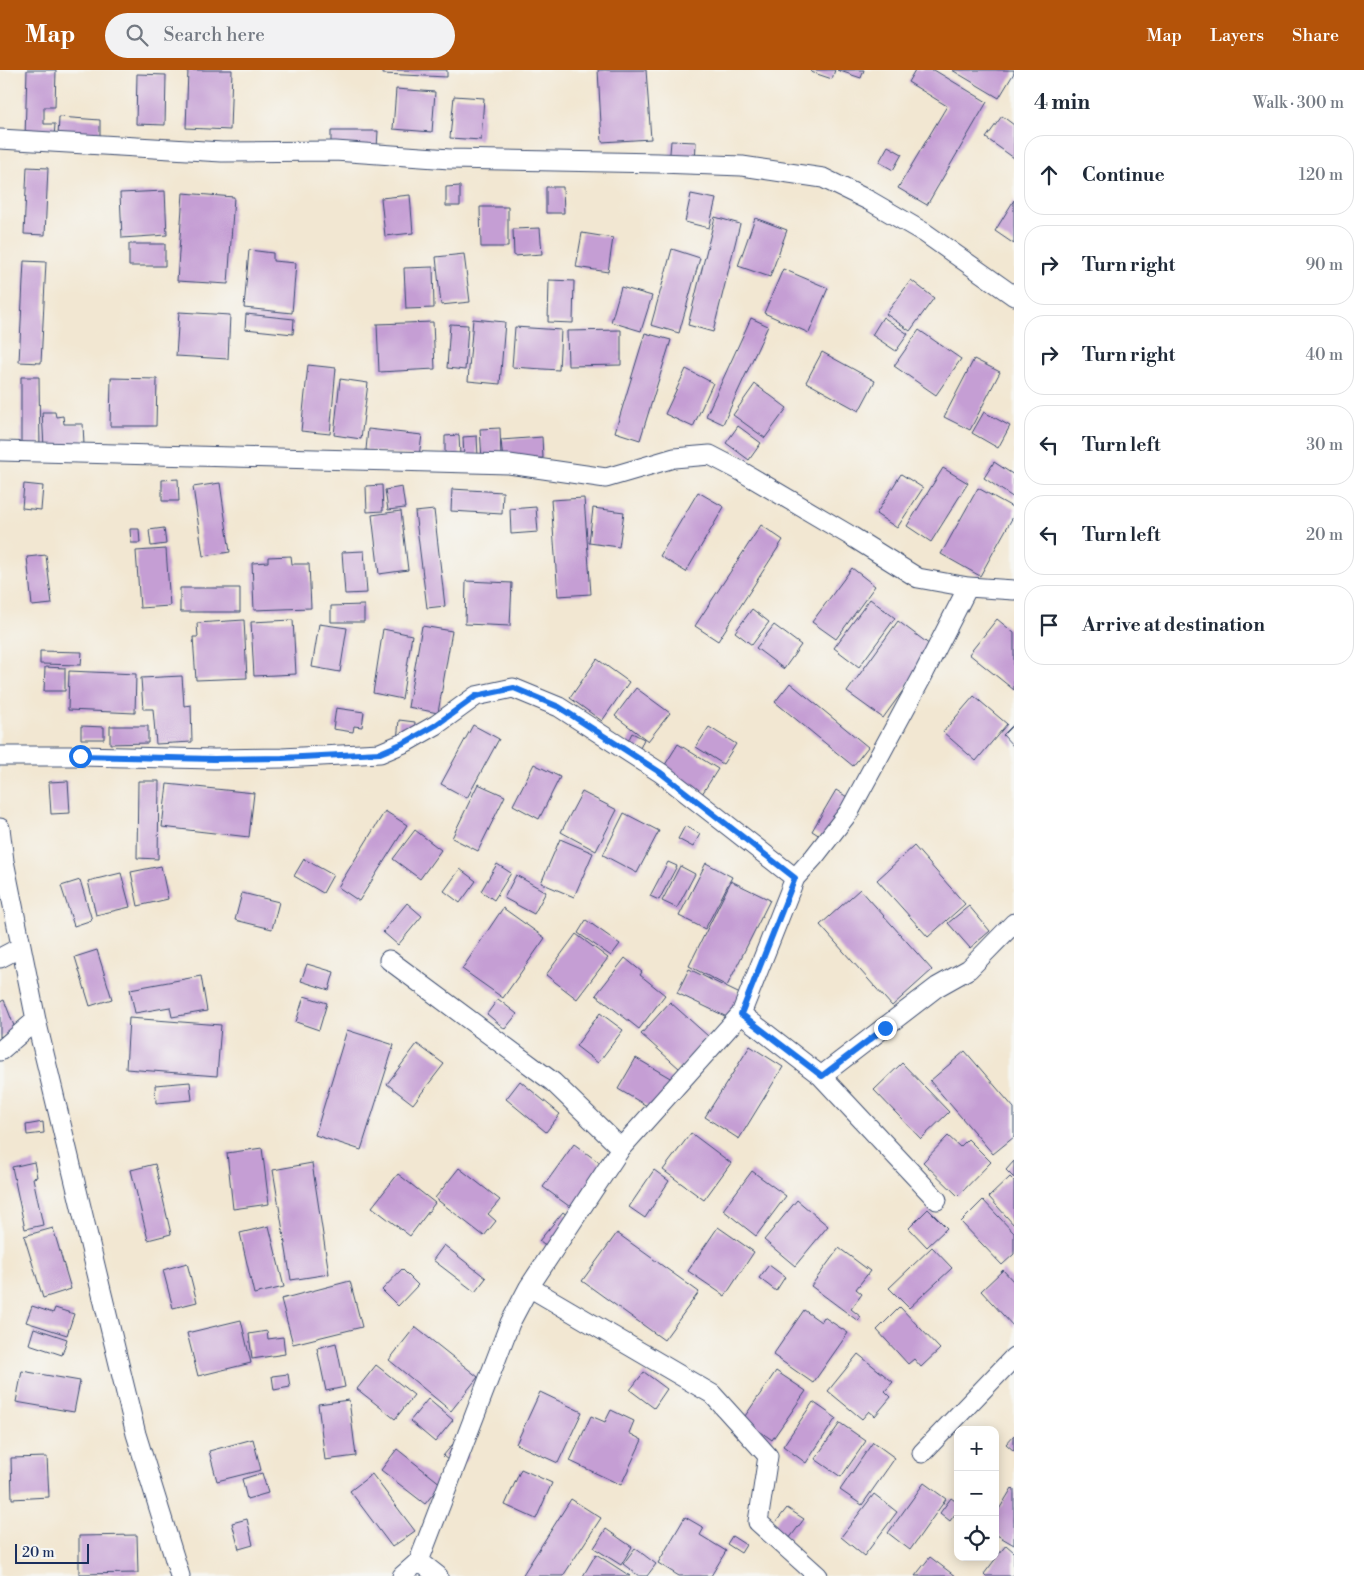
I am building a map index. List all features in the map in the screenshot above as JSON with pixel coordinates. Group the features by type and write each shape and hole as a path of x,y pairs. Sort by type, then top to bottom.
{"street":[{"path":"0,139 222,152 336,151 450,159 649,162 733,166 822,178 870,201 925,233 1014,296"},
{"path":"0,450 510,464 606,478 674,458 710,455 835,526 918,578 968,587 1014,590"},
{"path":"402,1576 419,1561 510,1322 529,1288 621,1148 741,1014 795,878 849,812 968,587"},
{"path":"0,756 214,759 380,753 406,742 436,725 476,696 514,688 559,707 661,773 795,878"},
{"path":"0,828 4,862 36,1020 136,1434 180,1576"},
{"path":"822,1076 937,987 969,969 1014,923"},
{"path":"0,958 20,946"},
{"path":"389,960 553,1082 621,1148"},
{"path":"741,1014 822,1076 937,1200"},
{"path":"0,1051 36,1020"},
{"path":"529,1288 712,1394 768,1456 758,1522 818,1576"},
{"path":"922,1453 1014,1357"},
{"path":"419,1561 438,1576"}],"building":[{"path":"27,70 56,70 55,107 44,107 44,124 55,124 54,139 25,138"},
{"path":"188,70 232,70 230,130 186,128"},
{"path":"383,70 447,70 447,77 383,74"},
{"path":"598,70 646,70 651,139 602,142"},
{"path":"812,70 835,70 832,79 811,72"},
{"path":"837,70 864,70 861,78"},
{"path":"915,70 934,70 987,102 927,205 898,188 947,106 908,82"},
{"path":"952,70 1014,70 1014,73 999,98"},
{"path":"137,74 166,75 165,125 136,124"},
{"path":"396,89 435,92 432,132 393,129"},
{"path":"454,96 484,98 481,140 450,138"},
{"path":"1002,116 1014,125 1014,158 986,138"},
{"path":"59,117 100,120 100,140 58,138"},
{"path":"331,131 378,131 377,148 331,148"},
{"path":"671,141 696,142 695,166 669,165"},
{"path":"888,146 902,154 893,170 879,162"},
{"path":"27,167 48,168 45,235 24,234"},
{"path":"460,186 460,206 446,206 446,187"},
{"path":"546,187 563,187 564,213 546,213"},
{"path":"165,191 167,235 122,238 120,193"},
{"path":"183,193 234,197 228,284 177,281"},
{"path":"691,194 716,199 709,228 685,222"},
{"path":"410,195 413,233 385,236 381,198"},
{"path":"1014,200 1014,244 995,231"},
{"path":"480,207 508,207 508,247 481,247"},
{"path":"715,217 740,224 713,332 688,325"},
{"path":"755,218 787,230 770,277 738,266"},
{"path":"540,228 542,254 514,256 513,229"},
{"path":"582,233 613,238 608,272 576,267"},
{"path":"129,244 165,244 165,266 129,266"},
{"path":"672,249 700,258 679,333 651,325"},
{"path":"249,250 273,253 273,261 296,263 292,313 244,308"},
{"path":"464,254 470,302 441,305 436,257"},
{"path":"24,261 46,262 41,363 19,362"},
{"path":"433,267 434,308 406,309 404,268"},
{"path":"783,269 828,288 809,333 764,313"},
{"path":"549,280 574,281 573,323 548,322"},
{"path":"911,280 934,298 910,331 886,314"},
{"path":"621,287 652,296 641,331 611,322"},
{"path":"179,312 230,315 228,359 176,356"},
{"path":"246,314 294,319 293,334 245,329"},
{"path":"883,317 908,334 896,351 872,335"},
{"path":"751,318 768,326 723,424 706,416"},
{"path":"473,319 505,322 500,384 468,381"},
{"path":"433,322 435,369 379,372 377,324"},
{"path":"450,324 468,325 465,370 447,368"},
{"path":"515,327 561,330 559,370 512,367"},
{"path":"621,330 621,365 568,366 567,331"},
{"path":"919,330 961,359 936,395 894,366"},
{"path":"645,333 671,340 640,440 615,432"},
{"path":"822,352 875,381 859,411 806,382"},
{"path":"974,359 1000,372 970,430 944,417"},
{"path":"308,365 336,368 330,434 301,431"},
{"path":"686,369 713,383 693,427 665,414"},
{"path":"21,377 39,377 40,451 21,451"},
{"path":"111,378 157,379 156,426 110,426"},
{"path":"340,379 368,383 361,439 334,435"},
{"path":"755,384 787,408 765,438 733,415"},
{"path":"42,412 55,412 56,417 63,416 64,424 83,424 84,445 44,447"},
{"path":"984,412 1010,426 998,448 972,433"},
{"path":"738,426 761,443 749,460 726,443"},
{"path":"500,428 501,458 482,459 480,429"},
{"path":"368,429 422,435 419,456 366,450"},
{"path":"459,435 460,455 445,455 445,436"},
{"path":"477,436 478,457 464,458 463,437"},
{"path":"542,437 543,458 503,461 501,440"},
{"path":"994,462 1014,475 1014,498 984,478"},
{"path":"943,468 968,483 931,542 907,526"},
{"path":"901,474 923,488 897,528 876,514"},
{"path":"178,479 179,501 162,501 162,480"},
{"path":"220,483 230,552 203,556 193,487"},
{"path":"24,484 43,486 41,510 22,508"},
{"path":"382,485 383,511 367,512 366,486"},
{"path":"402,487 405,508 388,510 385,490"},
{"path":"978,488 1014,508 1014,515 980,576 941,554"},
{"path":"452,489 503,492 502,514 451,511"},
{"path":"698,492 724,507 686,572 660,556"},
{"path":"584,498 591,594 558,596 551,500"},
{"path":"536,507 538,532 511,534 510,509"},
{"path":"593,508 624,512 619,547 589,543"},
{"path":"434,510 445,606 427,608 415,512"},
{"path":"401,511 408,570 379,574 372,515"},
{"path":"761,525 783,540 718,641 695,626"},
{"path":"164,528 166,544 151,546 149,530"},
{"path":"130,529 139,529 140,543 131,543"},
{"path":"166,549 170,606 140,608 136,551"},
{"path":"364,551 367,593 345,594 342,552"},
{"path":"46,555 52,604 32,606 27,557"},
{"path":"291,556 292,564 309,564 311,608 254,610 252,563 268,562 268,557"},
{"path":"852,568 875,586 836,639 812,622"},
{"path":"466,581 512,583 510,626 465,624"},
{"path":"180,588 240,588 240,612 180,612"},
{"path":"870,599 895,618 859,667 834,648"},
{"path":"364,605 364,622 331,622 331,606"},
{"path":"752,609 769,622 752,645 735,632"},
{"path":"997,619 1014,633 1014,690 969,654"},
{"path":"244,620 247,678 196,680 193,637 198,637 197,623"},
{"path":"293,620 296,674 254,676 251,622"},
{"path":"898,621 934,648 883,718 847,692"},
{"path":"319,624 347,628 340,672 312,667"},
{"path":"774,625 801,645 784,669 756,648"},
{"path":"422,626 452,631 438,713 408,707"},
{"path":"383,629 412,635 402,699 373,693"},
{"path":"40,651 82,652 81,665 40,664"},
{"path":"597,659 629,682 602,721 570,698"},
{"path":"45,667 65,668 65,691 44,691"},
{"path":"69,671 136,674 135,713 68,710"},
{"path":"182,676 184,706 191,705 192,742 156,744 153,709 143,709 141,678"},
{"path":"790,683 868,747 853,766 775,702"},
{"path":"636,688 670,713 648,741 615,716"},
{"path":"974,696 1007,724 976,761 943,732"},
{"path":"336,708 364,712 362,727 354,726 353,732 333,729"},
{"path":"399,720 415,722 413,742 397,741"},
{"path":"1014,724 1014,747 1003,735"},
{"path":"473,725 499,739 467,798 441,784"},
{"path":"81,726 104,727 104,739 81,739"},
{"path":"110,726 148,726 148,743 110,744"},
{"path":"709,727 736,744 723,764 696,747"},
{"path":"632,733 644,739 638,753 625,747"},
{"path":"678,744 718,769 702,794 663,768"},
{"path":"534,764 560,777 539,819 513,805"},
{"path":"68,781 70,813 51,814 49,782"},
{"path":"138,781 159,781 158,859 137,858"},
{"path":"167,784 254,793 249,837 162,827"},
{"path":"478,784 505,796 478,851 452,838"},
{"path":"836,790 855,802 831,843 812,831"},
{"path":"582,792 617,810 596,851 561,832"},
{"path":"385,811 407,825 359,901 338,887"},
{"path":"624,813 659,831 637,873 603,855"},
{"path":"685,826 700,834 693,847 678,839"},
{"path":"415,830 441,850 420,879 393,859"},
{"path":"560,839 593,853 574,897 541,883"},
{"path":"914,846 965,904 928,937 877,880"},
{"path":"304,859 333,875 323,893 294,876"},
{"path":"668,862 677,866 659,900 650,896"},
{"path":"706,863 732,877 705,929 679,916"},
{"path":"497,864 511,873 494,900 481,891"},
{"path":"161,866 168,899 138,906 131,872"},
{"path":"680,866 695,874 677,908 662,901"},
{"path":"460,869 476,881 460,903 444,891"},
{"path":"121,873 130,907 96,915 88,881"},
{"path":"516,875 546,892 534,914 504,898"},
{"path":"80,880 92,920 74,926 61,886"},
{"path":"731,881 770,900 727,986 689,966"},
{"path":"860,889 932,970 892,1006 820,925"},
{"path":"242,893 279,902 272,929 235,920"},
{"path":"407,903 422,916 398,945 383,932"},
{"path":"969,906 990,931 970,948 948,923"},
{"path":"503,908 545,938 503,998 462,969"},
{"path":"586,920 620,944 611,956 578,933"},
{"path":"576,934 608,958 577,999 546,975"},
{"path":"97,950 112,999 90,1006 75,957"},
{"path":"625,958 642,972 640,975 665,995 639,1029 596,995"},
{"path":"307,964 334,972 329,990 301,981"},
{"path":"689,969 740,994 729,1018 677,993"},
{"path":"201,976 207,1011 172,1017 170,1007 135,1013 130,989"},
{"path":"304,996 327,1003 319,1030 296,1022"},
{"path":"498,999 517,1014 505,1029 487,1014"},
{"path":"4,1000 16,1031 0,1037 0,1002"},
{"path":"670,1002 708,1036 680,1069 641,1034"},
{"path":"600,1013 623,1030 598,1063 576,1046"},
{"path":"129,1018 221,1025 217,1076 126,1069"},
{"path":"347,1030 394,1045 361,1150 315,1135"},
{"path":"417,1044 444,1064 413,1104 387,1084"},
{"path":"750,1046 783,1067 739,1139 705,1117"},
{"path":"965,1051 1014,1108 1014,1137 993,1154 930,1081"},
{"path":"636,1058 677,1082 659,1113 618,1089"},
{"path":"902,1063 949,1112 921,1139 874,1090"},
{"path":"520,1081 560,1114 546,1132 506,1099"},
{"path":"190,1082 192,1100 156,1103 155,1085"},
{"path":"43,1122 44,1133 27,1135 26,1125"},
{"path":"691,1133 731,1163 704,1200 663,1170"},
{"path":"948,1136 960,1147 968,1139 991,1162 958,1196 923,1162"},
{"path":"574,1144 612,1172 581,1215 543,1187"},
{"path":"262,1148 269,1204 233,1209 227,1153"},
{"path":"1014,1161 1014,1178 1006,1170"},
{"path":"34,1162 37,1177 33,1178 43,1225 25,1229 12,1167"},
{"path":"312,1163 329,1274 291,1280 273,1170"},
{"path":"155,1164 171,1234 148,1240 131,1170"},
{"path":"459,1168 500,1200 488,1214 496,1221 484,1236 435,1198"},
{"path":"654,1170 669,1181 645,1218 629,1207"},
{"path":"752,1171 786,1196 756,1236 723,1210"},
{"path":"398,1174 435,1203 410,1236 372,1207"},
{"path":"1010,1177 1014,1181 1014,1225 989,1197"},
{"path":"797,1200 828,1226 795,1266 764,1240"},
{"path":"983,1200 1014,1233 1014,1254 1002,1265 961,1222"},
{"path":"928,1209 947,1228 927,1247 909,1228"},
{"path":"563,1212 578,1225 555,1254 539,1241"},
{"path":"269,1226 284,1287 254,1294 240,1233"},
{"path":"718,1227 754,1252 725,1296 688,1271"},
{"path":"53,1228 71,1289 43,1298 24,1236"},
{"path":"617,1233 699,1292 664,1340 582,1281"},
{"path":"444,1245 486,1278 475,1292 433,1260"},
{"path":"932,1247 952,1268 909,1308 889,1288"},
{"path":"839,1248 870,1271 856,1289 862,1294 851,1309 861,1317 858,1321 811,1286"},
{"path":"187,1263 197,1302 173,1308 163,1270"},
{"path":"769,1265 785,1277 776,1291 759,1278"},
{"path":"402,1269 418,1285 398,1306 382,1290"},
{"path":"1003,1270 1014,1282 1014,1327 981,1291"},
{"path":"350,1281 362,1327 293,1344 281,1299"},
{"path":"32,1306 53,1313 55,1308 74,1314 67,1335 26,1322"},
{"path":"900,1307 940,1349 921,1367 914,1359 908,1364 877,1330"},
{"path":"804,1310 821,1322 824,1317 848,1333 813,1383 773,1355"},
{"path":"241,1320 251,1363 198,1376 187,1333"},
{"path":"415,1327 478,1377 451,1411 389,1360"},
{"path":"34,1328 67,1339 62,1355 29,1344"},
{"path":"267,1331 268,1339 283,1337 285,1354 252,1359 249,1334"},
{"path":"336,1343 345,1387 326,1391 317,1348"},
{"path":"858,1354 893,1382 885,1391 891,1397 875,1416 869,1411 862,1419 828,1391"},
{"path":"376,1365 414,1395 395,1419 357,1389"},
{"path":"22,1371 80,1381 74,1412 16,1402"},
{"path":"776,1371 806,1391 772,1440 743,1419"},
{"path":"644,1372 667,1389 654,1408 630,1390"},
{"path":"288,1374 290,1387 274,1390 272,1376"},
{"path":"540,1392 582,1412 558,1463 516,1444"},
{"path":"428,1399 453,1420 435,1442 410,1421"},
{"path":"349,1400 356,1456 325,1460 318,1404"},
{"path":"813,1402 836,1418 806,1463 783,1446"},
{"path":"611,1410 634,1421 629,1433 642,1440 621,1485 570,1461 591,1416 605,1422"},
{"path":"840,1423 866,1441 841,1477 815,1459"},
{"path":"1014,1435 1014,1451 1006,1444"},
{"path":"253,1439 261,1470 217,1481 209,1451"},
{"path":"873,1442 895,1458 862,1505 840,1490"},
{"path":"453,1444 469,1456 459,1469 443,1456"},
{"path":"397,1449 441,1484 425,1504 381,1470"},
{"path":"47,1457 49,1497 12,1499 11,1458"},
{"path":"521,1469 552,1483 536,1519 505,1505"},
{"path":"262,1473 268,1493 247,1499 242,1479"},
{"path":"372,1474 415,1531 392,1547 350,1491"},
{"path":"924,1483 946,1499 910,1550 888,1533"},
{"path":"1012,1488 1014,1490 1014,1545 999,1536 999,1509"},
{"path":"874,1494 897,1512 864,1556 841,1537"},
{"path":"951,1498 954,1500 954,1516 950,1521 940,1513"},
{"path":"571,1499 601,1518 563,1576 522,1576"},
{"path":"787,1508 804,1519 789,1539 772,1527"},
{"path":"685,1517 704,1528 700,1535 726,1551 711,1576 679,1576 658,1563"},
{"path":"247,1519 253,1545 239,1549 232,1523"},
{"path":"606,1529 632,1547 621,1565 594,1548"},
{"path":"137,1535 138,1573 79,1574 79,1536"},
{"path":"732,1536 746,1545 741,1553 727,1544"},
{"path":"1006,1545 1014,1552 1014,1576 986,1576 984,1574 994,1561 999,1561 999,1554"},
{"path":"635,1548 656,1564 647,1576 639,1576 623,1564"},
{"path":"596,1554 630,1576 583,1576"},
{"path":"930,1557 955,1576 915,1576"}],"route":[{"path":"80,756 214,759 380,753 406,742 436,725 476,696 514,688 559,707 661,773 795,878 741,1014 822,1076 885,1028"}]}
